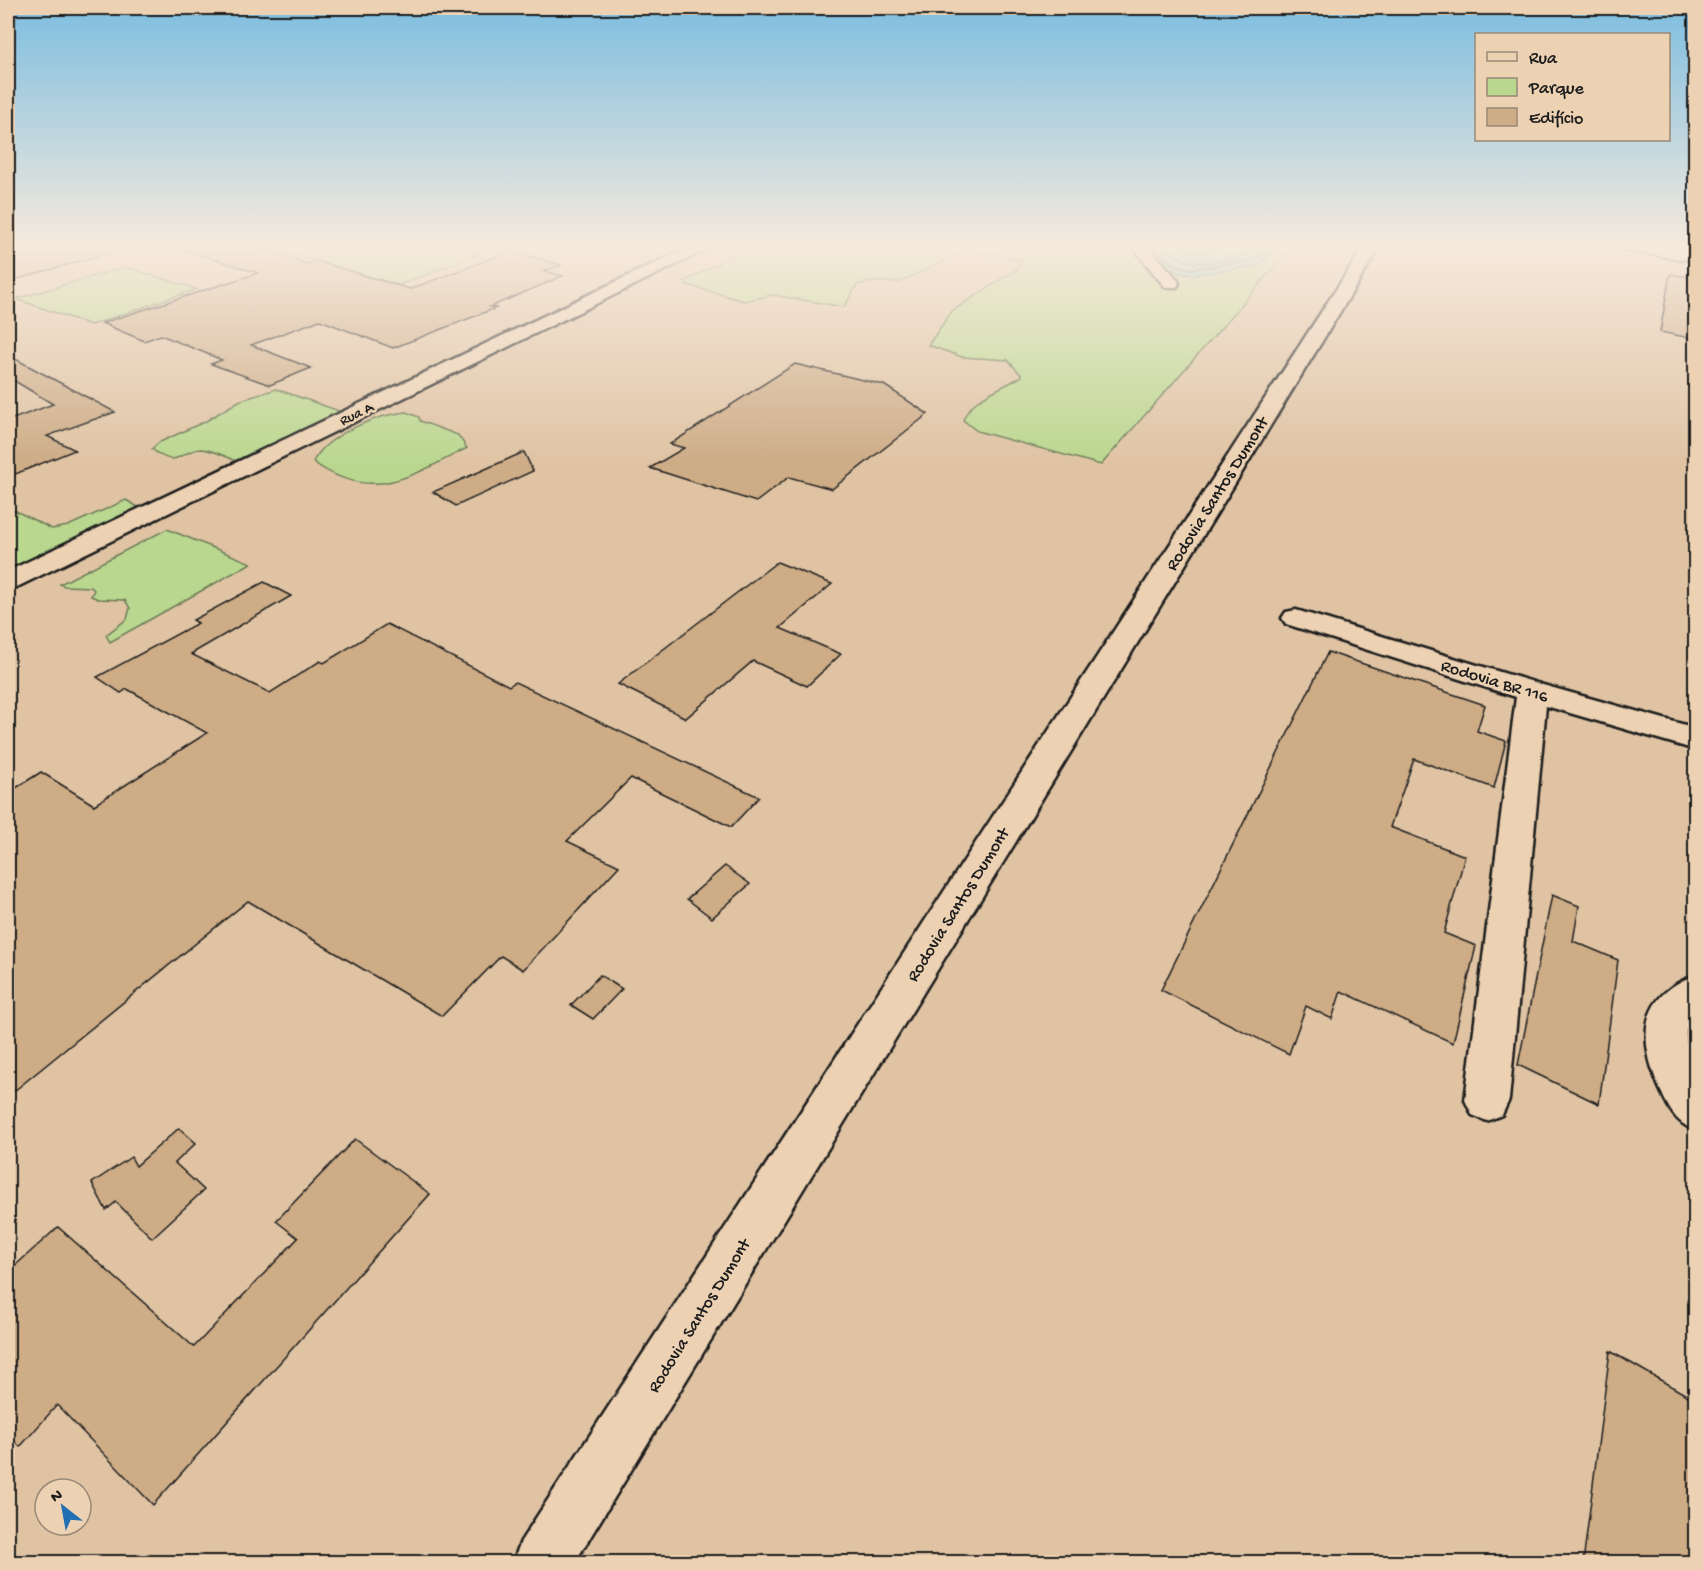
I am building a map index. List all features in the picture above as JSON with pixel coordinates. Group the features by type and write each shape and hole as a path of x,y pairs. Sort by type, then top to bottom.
{"main road":[{"name":"Rua A","path":"8,581 553,318"},
{"name":"Rodovia Santos Dumont","path":"542,1563 1327,318"},
{"name":"Rodovia BR 116","path":"1296,618 1532,692 1695,739"},
{"path":"1487,1100 1532,692"},
{"path":"1695,992 1679,1000 1671,1010 1665,1046 1674,1077 1695,1110"}],"shaded area":[{"path":"8,318 1695,318 1695,1562 8,1562"}],"green space":[{"path":"72,318 111,318 91,325"},
{"path":"947,318 1230,318 1101,465 977,431 963,420 967,412 980,399 1022,376 1008,360 962,357 928,345"},
{"path":"276,389 345,413 239,462 205,449 194,450 173,459 152,449 158,443 206,421 239,401"},
{"path":"406,412 419,417 420,421 458,435 467,448 410,476 373,483 354,481 334,475 313,462 329,443 354,428 381,417"},
{"path":"126,500 143,510 8,573 8,507 52,529 68,526"},
{"path":"167,529 251,563 110,642 106,635 127,619 130,608 125,600 98,599 91,596 94,590 91,587 60,584"}],"building":[{"path":"117,318 470,318 393,348 320,320 251,345 311,368 270,385 211,364 222,360 161,335 144,341 102,323"},
{"path":"1662,318 1695,318 1695,339 1660,332"},
{"path":"8,355 115,412 47,436 75,450 8,477 8,417 13,419 53,404 8,377"},
{"path":"795,364 884,385 928,414 832,489 789,477 756,502 650,468 684,448 670,444"},
{"path":"524,452 533,471 456,506 433,492"},
{"path":"777,562 832,584 780,628 841,654 807,686 753,661 686,718 618,684"},
{"path":"264,582 291,596 191,654 270,693 320,661 324,663 387,624 509,686 515,682 759,797 731,827 631,778 567,841 619,866 523,970 501,956 442,1016 248,901 8,1096 8,793 41,772 94,805 207,733 127,689 121,693 97,677 198,623 193,620"},
{"path":"1328,652 1485,705 1477,731 1506,741 1494,788 1414,759 1390,827 1465,856 1444,933 1476,946 1453,1043 1341,991 1332,1019 1306,1006 1289,1054 1161,990"},
{"path":"725,866 750,884 712,918 687,899"},
{"path":"1552,895 1579,906 1573,941 1618,960 1599,1104 1518,1065"},
{"path":"600,975 622,989 593,1019 571,1005"},
{"path":"179,1128 196,1143 175,1163 204,1190 152,1238 116,1202 106,1210 92,1183 131,1157 136,1166"},
{"path":"355,1139 430,1194 153,1505 57,1405 20,1447 8,1434 8,1272 58,1227 194,1347 298,1238 276,1221"},
{"path":"1610,1351 1695,1400 1695,1563 1583,1563"}]}
